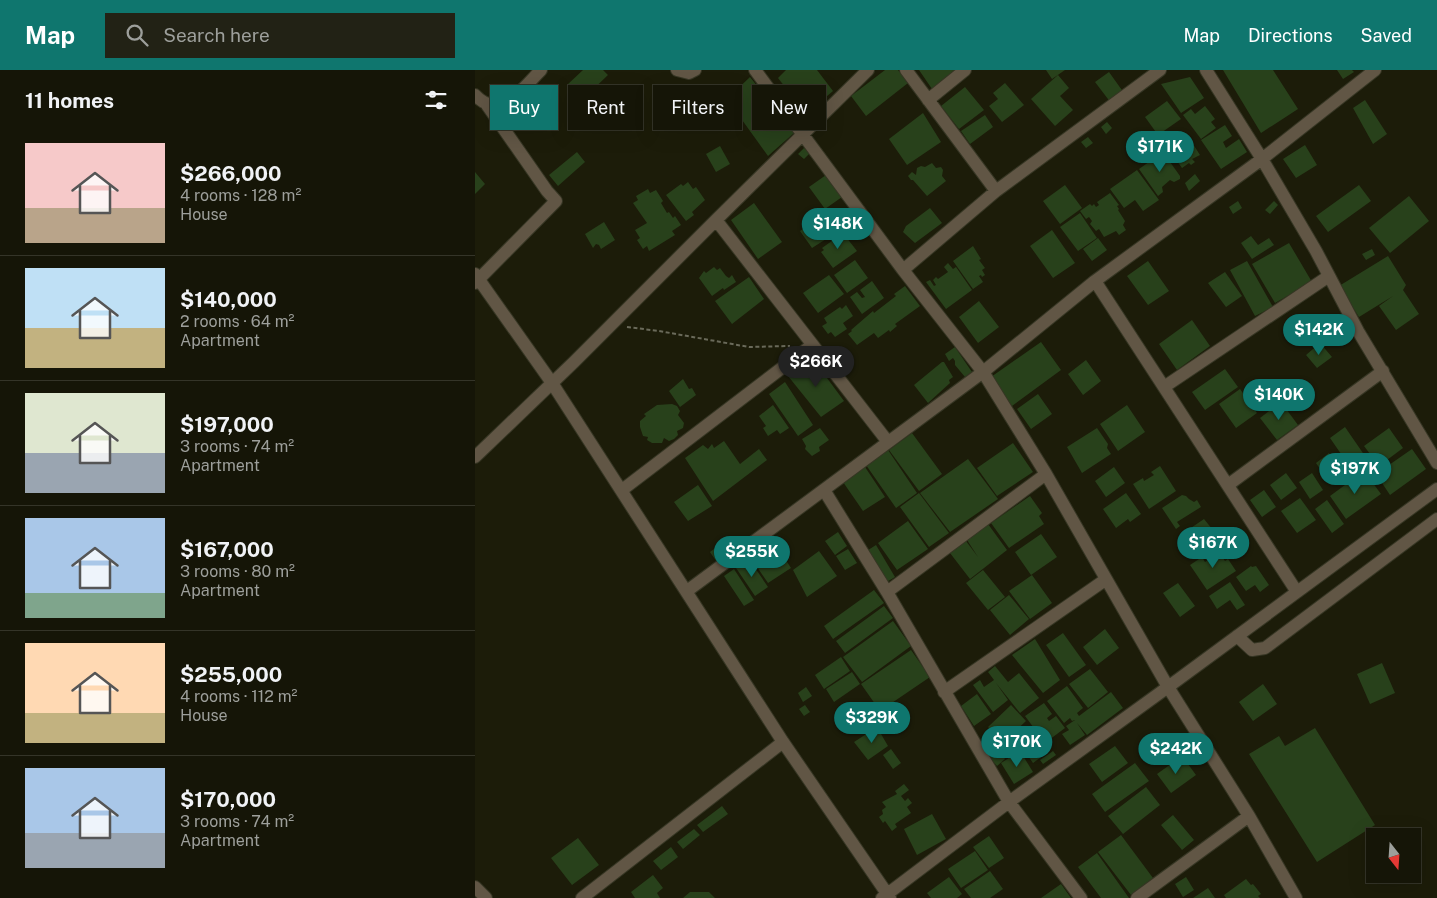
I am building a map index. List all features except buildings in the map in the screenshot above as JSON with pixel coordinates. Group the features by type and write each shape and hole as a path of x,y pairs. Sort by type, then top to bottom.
{"street":[{"path":"480,99 503,105 516,96 541,70"},
{"path":"677,70 689,73 695,70"},
{"path":"755,70 903,270 983,372 1046,474 1168,687 1249,816 1297,898"},
{"path":"475,457 613,325 868,70"},
{"path":"906,70 996,191"},
{"path":"928,100 965,70"},
{"path":"903,270 996,191 1161,70"},
{"path":"1206,70 1262,158 1359,331 1437,463"},
{"path":"687,591 983,372 1095,281 1262,158 1375,70"},
{"path":"480,99 557,201 476,279 552,383 783,742 887,897 1009,802 1437,489"},
{"path":"716,220 888,442"},
{"path":"1164,387 1329,276"},
{"path":"1095,281 1297,592"},
{"path":"622,490 812,345"},
{"path":"1227,485 1383,371"},
{"path":"887,592 1046,474"},
{"path":"824,490 887,592 1009,802 1081,898"},
{"path":"1237,636 1252,650 1265,648 1437,519"},
{"path":"944,692 1105,580"},
{"path":"582,898 783,742"},
{"path":"1137,898 1249,816"},
{"path":"475,887 486,898"}],"path":[{"path":"613,325 749,347 812,345"}]}
